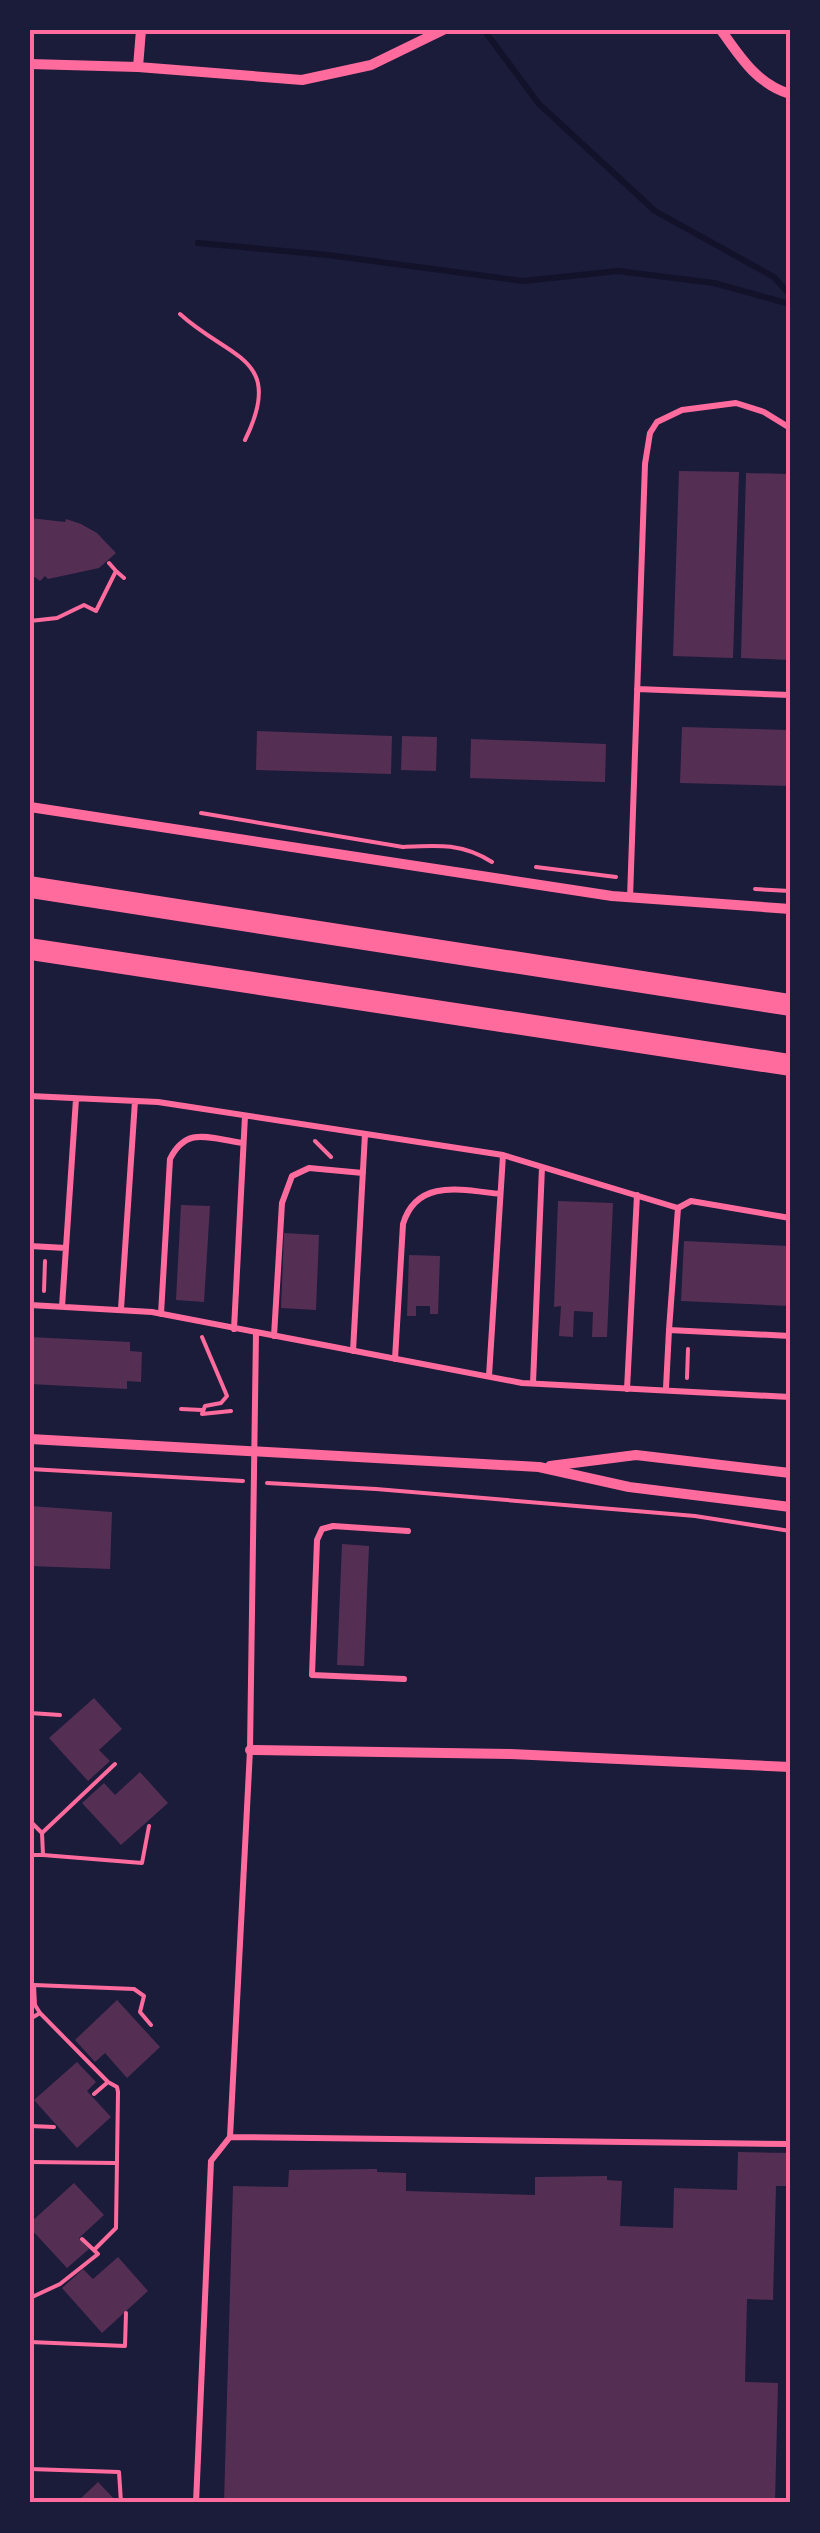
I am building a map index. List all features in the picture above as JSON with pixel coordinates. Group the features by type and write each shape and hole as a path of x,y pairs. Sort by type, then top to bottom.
{"highway":[{"path":"30,887 790,1005"},
{"path":"30,949 790,1065"}],"street":[{"path":"138,68 141,30"},
{"path":"720,30 746,66 776,90 790,94"},
{"path":"30,64 302,80 371,65 440,32"},
{"path":"30,808 630,898 790,908"},
{"path":"30,1439 539,1467 636,1456 790,1473"},
{"path":"539,1467 629,1487 790,1507"},
{"path":"250,1750 511,1754 790,1767"}],"lane":[{"path":"630,898 645,464 650,433 657,422 682,410 736,402 764,412 790,428"},
{"path":"638,689 790,694"},
{"path":"30,1096 135,1101 502,1155 678,1208 691,1201 790,1218"},
{"path":"62,1307 76,1099"},
{"path":"121,1310 135,1101"},
{"path":"234,1329 245,1116"},
{"path":"353,1351 365,1134"},
{"path":"161,1314 170,1158 179,1142 188,1136 243,1143"},
{"path":"489,1376 502,1155"},
{"path":"533,1383 542,1167"},
{"path":"274,1336 282,1203 292,1176 309,1168 363,1174"},
{"path":"396,1359 406,1213 422,1196 438,1188 500,1194"},
{"path":"627,1389 636,1195"},
{"path":"666,1388 678,1208"},
{"path":"30,1246 66,1248"},
{"path":"30,1305 161,1314 533,1383 790,1397"},
{"path":"669,1330 790,1336"},
{"path":"196,2503 212,2161 230,2137 250,1750 256,1333"},
{"path":"404,1680 312,1675 317,1540 322,1529 333,1526 408,1531"},
{"path":"230,2137 790,2144"}],"path":[{"path":"180,314 215,341 238,352 252,371 261,390 257,416 245,440"},
{"path":"109,562 124,578"},
{"path":"30,621 57,618 84,605 96,612 116,572"},
{"path":"201,813 404,847 472,849 492,862"},
{"path":"526,866 631,878"},
{"path":"743,889 790,891"},
{"path":"315,1141 334,1160"},
{"path":"43,1296 45,1260"},
{"path":"202,1337 227,1396 205,1406 202,1414 231,1411"},
{"path":"687,1378 688,1349"},
{"path":"181,1409 204,1410"},
{"path":"30,1468 207,1479"},
{"path":"302,1485 695,1516 790,1530"},
{"path":"30,1713 60,1715"},
{"path":"42,1833 115,1764"},
{"path":"30,1822 42,1833 43,1855"},
{"path":"30,1854 142,1862 148,1826"},
{"path":"94,2250 116,2228 118,2092 40,2013 32,1985 134,1989 144,1996 140,2012 151,2025"},
{"path":"30,2019 40,2013"},
{"path":"94,2094 108,2082"},
{"path":"30,2126 54,2126"},
{"path":"30,2162 117,2163"},
{"path":"30,2298 60,2284 98,2254 82,2239"},
{"path":"30,2342 125,2346 126,2313"},
{"path":"30,2469 119,2472 121,2502"}],"building":[{"path":"679,471 739,472 733,658 673,656"},
{"path":"746,473 790,474 790,660 741,658"},
{"path":"30,518 65,522 66,519 81,524 97,533 116,553 99,568 30,580"},
{"path":"682,727 790,730 790,786 680,783"},
{"path":"257,731 392,736 391,774 256,770"},
{"path":"402,736 437,737 436,771 401,770"},
{"path":"471,739 606,744 605,782 470,778"},
{"path":"558,1201 613,1203 607,1337 592,1337 593,1312 574,1311 573,1337 559,1336 561,1306 554,1307"},
{"path":"181,1205 210,1206 204,1302 176,1300"},
{"path":"284,1233 319,1235 316,1310 281,1308"},
{"path":"684,1241 790,1246 790,1306 681,1301"},
{"path":"409,1255 440,1256 438,1314 430,1314 430,1306 416,1306 416,1316 407,1316"},
{"path":"30,1337 130,1342 130,1351 142,1352 141,1382 127,1381 127,1389 30,1384"},
{"path":"30,1506 112,1512 110,1569 30,1566"},
{"path":"342,1544 369,1546 364,1666 337,1665"},
{"path":"94,1698 122,1729 99,1750 110,1761 88,1781 49,1738"},
{"path":"140,1772 168,1803 121,1845 82,1803 104,1783 115,1795"},
{"path":"117,2000 160,2047 127,2078 105,2053 95,2062 75,2040"},
{"path":"77,2062 96,2082 87,2091 111,2117 77,2148 34,2100"},
{"path":"738,2152 790,2153 790,2186 776,2186 773,2300 747,2299 745,2382 778,2383 775,2503 224,2503 233,2186 288,2187 289,2170 377,2169 406,2173 406,2191 535,2195 535,2177 607,2176 607,2180 622,2181 620,2226 673,2228 674,2188 737,2190"},
{"path":"74,2183 104,2215 79,2238 89,2249 67,2268 30,2228 30,2223"},
{"path":"118,2257 148,2291 102,2333 62,2288 83,2269 93,2279"},
{"path":"98,2482 118,2503 76,2503"}],"waterway":[{"path":"487,34 539,104 655,211 774,277 790,295"},
{"path":"198,243 328,255 523,281 618,271 714,283 790,304"}]}
